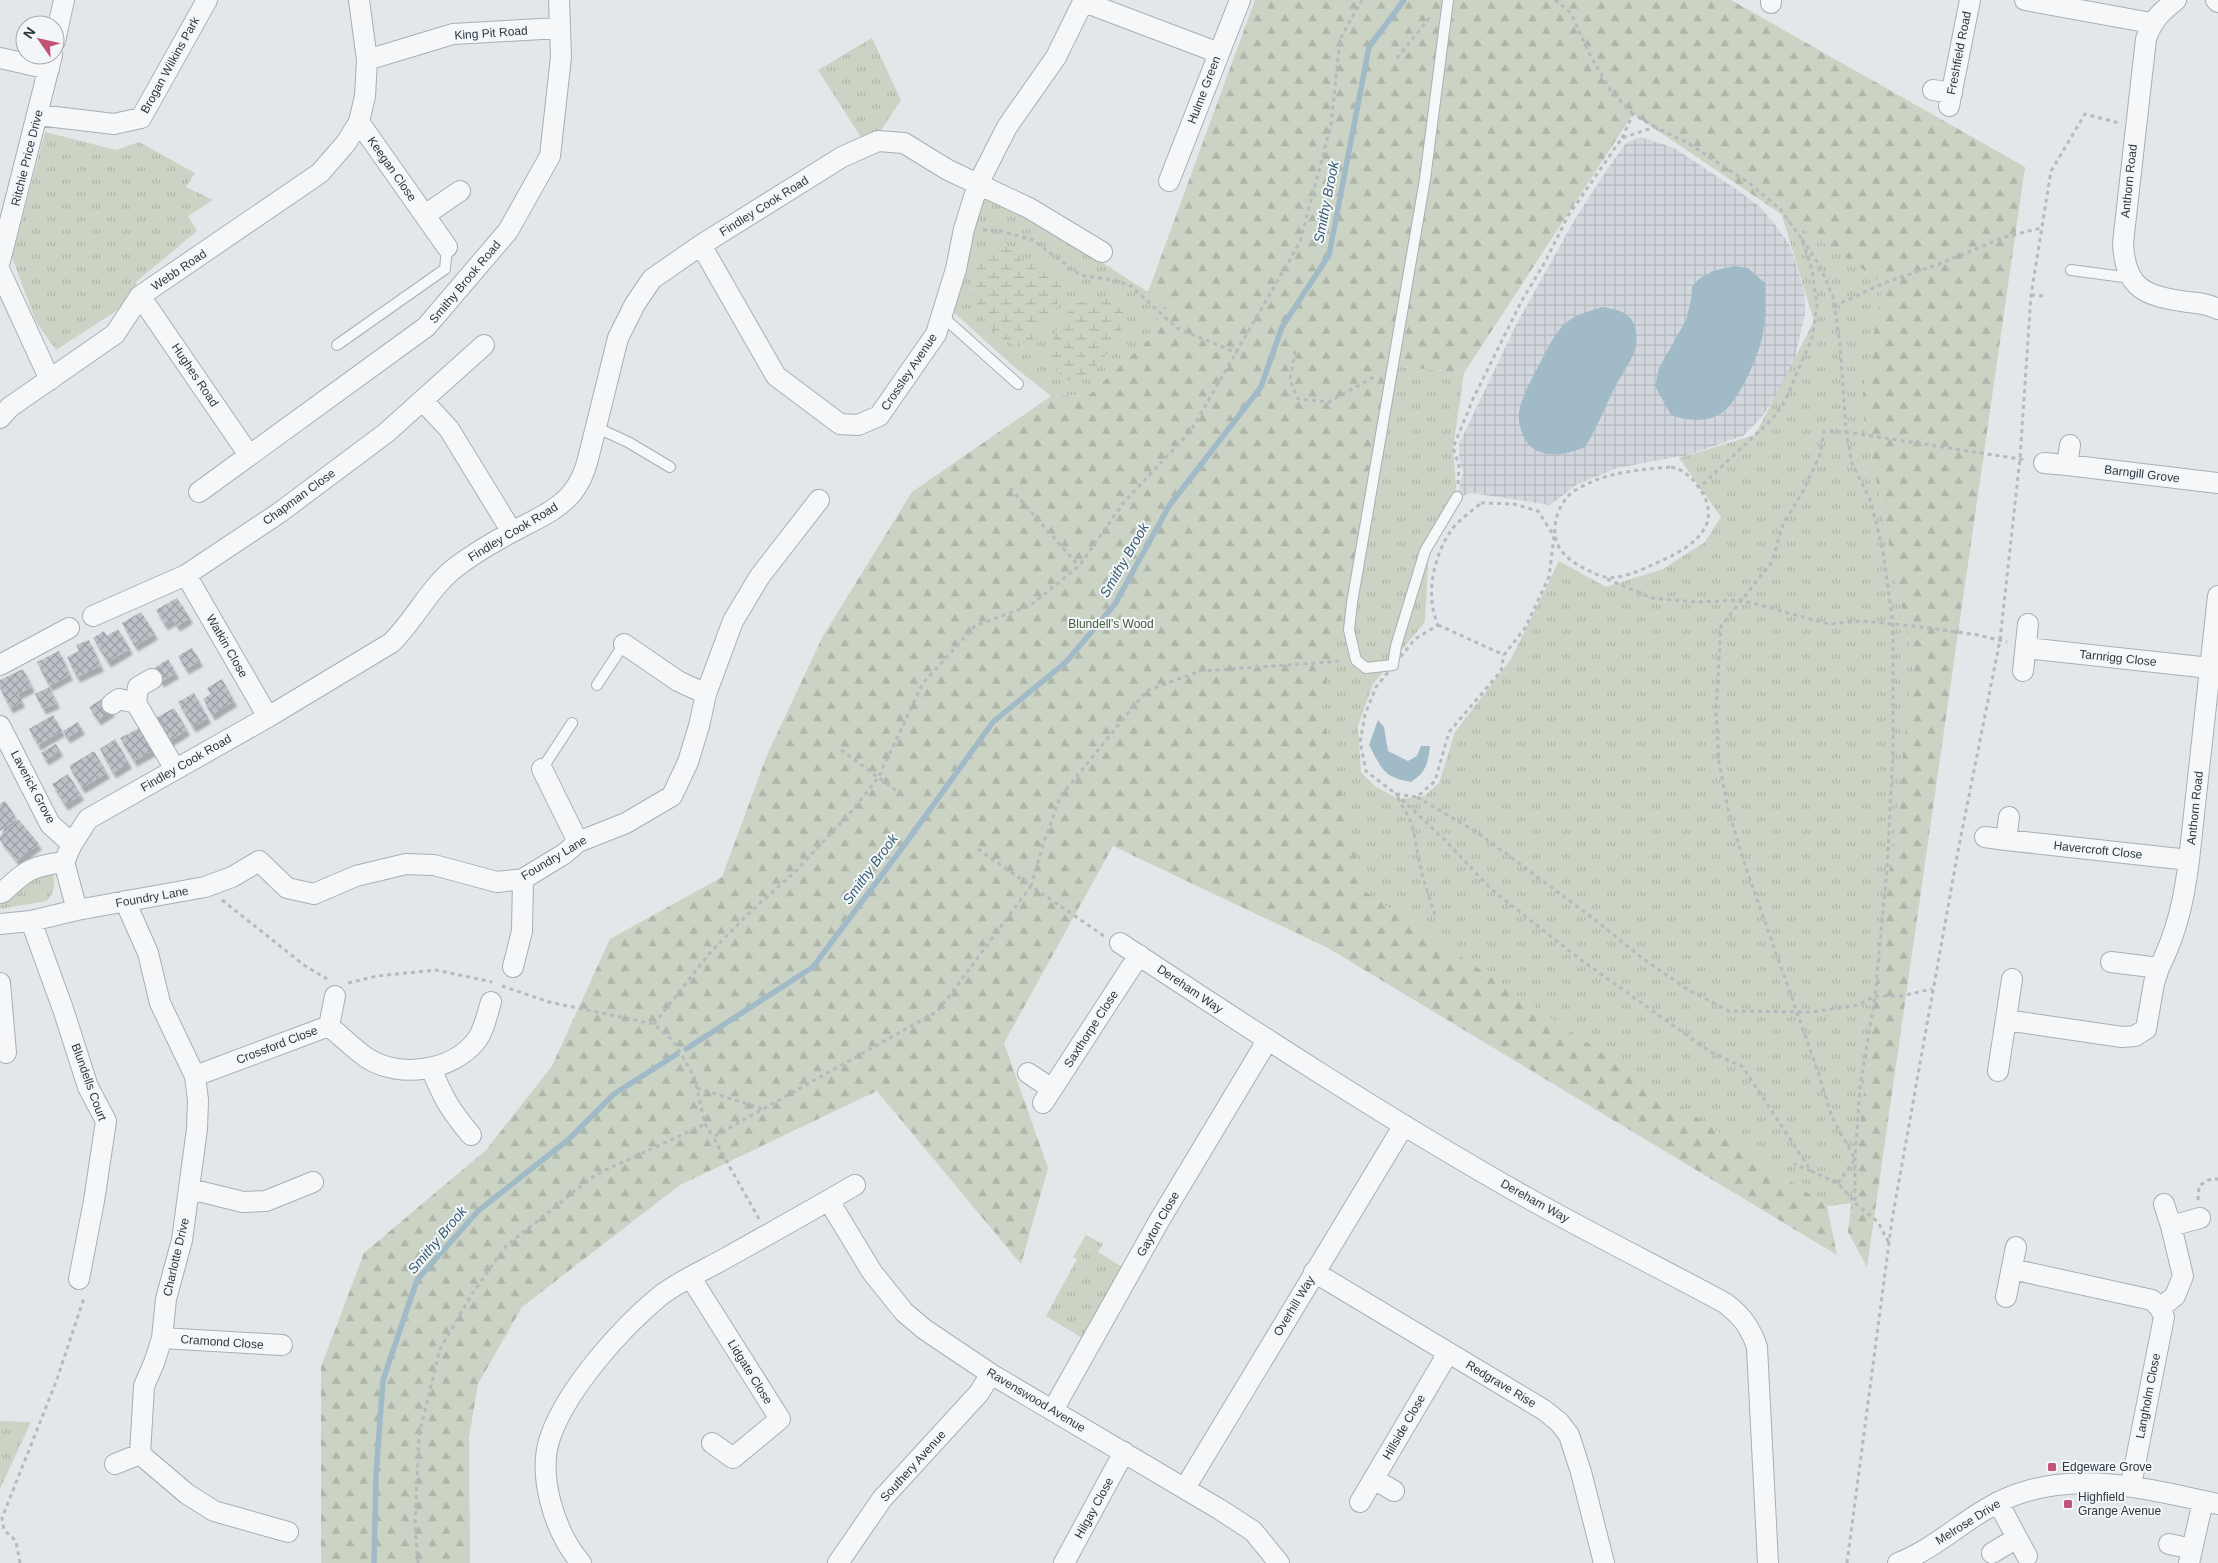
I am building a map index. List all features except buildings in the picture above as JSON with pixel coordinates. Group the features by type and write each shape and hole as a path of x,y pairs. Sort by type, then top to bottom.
{"street":[{"path":"61,15 64,0"},
{"name":"Brogan Wilkins Park","path":"38,114 114,124 141,118 207,0"},
{"path":"359,0 367,60 365,96 359,122"},
{"name":"Smithy Brook Road","path":"199,492 426,327 508,231 550,156 561,57 559,0"},
{"name":"Hulme Green","path":"1169,181 1240,0"},
{"name":"Freshfield Road","path":"1944,96 1970,0"},
{"path":"2025,0 2151,23 2157,15 2176,0"},
{"path":"1084,1 1219,52"},
{"name":"Crossley Avenue","path":"701,245 776,376 840,424 858,426 879,416 936,334 956,269 964,228 978,184 1007,127 1056,57 1084,1"},
{"name":"Anthorn Road","path":"2131,278 2124,262 2123,243 2146,39 2151,23"},
{"name":"King Pit Road","path":"367,60 453,34 559,28"},
{"path":"0,58 15,59"},
{"name":"Ritchie Price Drive","path":"0,261 49,65"},
{"name":"Keegan Close","path":"359,122 447,247"},
{"name":"Webb Road","path":"0,418 10,407 115,334 140,296 320,173 346,143 359,122"},
{"name":"Findley Cook Road","path":"68,853 88,819 268,717 391,643 404,629 428,595 456,567 557,507 572,493 584,473 618,338 635,304 652,280 701,245 842,157 878,141 904,143 948,170 1029,208 1102,252"},
{"path":"425,215 460,190"},
{"path":"0,271 50,380"},
{"path":"2131,278 2144,290 2158,298 2210,304 2218,309"},
{"name":"Hughes Road","path":"140,296 249,455"},
{"name":"Chapman Close","path":"93,616 186,575 286,507 386,433 484,345"},
{"path":"423,401 450,429 512,532"},
{"path":"2067,465 2070,445"},
{"name":"Barngill Grove","path":"2044,463 2218,483"},
{"name":"Foundry Lane","path":"0,924 31,921 77,910 205,888 232,877 259,861 287,888 314,894 356,876 406,864 434,865 497,882 523,879 564,854 578,842 626,823 672,796 688,762 706,694 732,621 760,576 819,500"},
{"name":"Watkin Close","path":"186,575 268,717"},
{"name":"Anthorn Road","path":"2006,1020 2122,1037 2135,1036 2146,1028 2154,984 2177,927 2184,897 2210,738 2210,668 2218,596"},
{"path":"2023,671 2028,624"},
{"path":"0,665 68,628"},
{"path":"624,644 678,681 706,694"},
{"name":"Tarnrigg Close","path":"2026,648 2210,668"},
{"path":"152,679 138,687 136,703 175,769"},
{"path":"112,704 119,699 136,703"},
{"name":"Laverick Grove","path":"0,726 50,824 68,853"},
{"path":"542,769 578,842"},
{"path":"2006,840 2009,817"},
{"name":"Havercroft Close","path":"1985,837 2189,860"},
{"path":"0,893 24,872 68,853 77,910"},
{"path":"513,966 522,931 523,879"},
{"name":"Charlotte Drive","path":"125,901 148,953 160,1004 195,1076 198,1100 197,1129 182,1240 166,1299 162,1338 144,1386 140,1454"},
{"name":"Blundells Court","path":"31,921 63,1009 88,1087 106,1121 94,1201 79,1279"},
{"name":"Dereham Way","path":"1120,943 1267,1041 1404,1125 1524,1196 1725,1303 1740,1314 1752,1330 1757,1348 1768,1563"},
{"name":"Saxthorpe Close","path":"1028,1073 1047,1096 1139,956"},
{"path":"2112,962 2159,968"},
{"path":"1998,1071 2012,979"},
{"path":"0,982 6,1053"},
{"path":"329,1026 335,996"},
{"name":"Crossford Close","path":"195,1076 329,1026 367,1058 383,1065 397,1068 431,1068 459,1058 477,1040 491,1002"},
{"name":"Gayton Close","path":"1053,1410 1159,1221 1267,1041"},
{"path":"431,1068 442,1096 471,1135"},
{"name":"Overhill Way","path":"1185,1488 1404,1125"},
{"path":"190,1189 243,1202 266,1202 313,1182"},
{"path":"581,1563 560,1531 547,1487 545,1465 550,1436 562,1412 581,1382 621,1334 662,1295 855,1185"},
{"name":"Ravenswood Avenue","path":"828,1201 872,1272 904,1312 924,1329 992,1374 1185,1488 1253,1531 1279,1563"},
{"path":"2012,1269 2152,1300 2160,1308 2175,1296 2183,1276 2164,1204"},
{"path":"2171,1226 2200,1218"},
{"path":"2006,1296 2016,1247"},
{"name":"Redgrave Rise","path":"1314,1272 1544,1410 1569,1435 1581,1472 1604,1563"},
{"name":"Lidgate Close","path":"691,1278 780,1419 733,1458 712,1443"},
{"name":"Langholm Close","path":"2131,1485 2164,1317 2160,1308"},
{"name":"Cramond Close","path":"162,1338 282,1346"},
{"name":"Hillside Close","path":"1360,1502 1448,1353"},
{"name":"Southery Avenue","path":"838,1563 882,1499 979,1394 992,1374"},
{"name":"Hilgay Close","path":"1064,1563 1124,1452"},
{"path":"115,1464 140,1454 187,1494 214,1511 288,1532"},
{"path":"1374,1479 1394,1491"},
{"name":"Melrose Drive","path":"1898,1563 1926,1549 1998,1502 2051,1485 2089,1483 2131,1485 2211,1503"},
{"path":"1998,1502 2027,1556"},
{"path":"2169,1544 2191,1556 2211,1503"},
{"path":"1992,1553 2017,1538"}],"lane":[{"path":"1448,0 1425,179 1352,603 1349,630 1356,660 1366,668 1393,665 1396,646 1425,551 1456,497"},
{"path":"338,345 445,269 447,247"},
{"path":"2070,270 2131,278"},
{"path":"942,316 1018,384"},
{"path":"596,426 628,442 670,467"},
{"path":"597,685 624,644"},
{"path":"542,769 572,722"}],"path":[{"path":"654,1024 709,954 752,910 795,872 850,812 878,778 923,683 975,626 1031,605 1079,566 1124,502 1190,432 1300,242 1331,125 1340,39 1362,0"},
{"path":"1555,0 1570,13 1591,57 1611,91 1633,114 1688,143 1749,183 1780,209 1820,266 1833,297 1840,344 1846,432 1852,463 1871,502 1876,522 1883,551 1893,624 1893,750 1884,905 1875,996 1860,1087 1855,1160 1855,1203"},
{"path":"1397,58 1431,15"},
{"path":"1456,497 1459,465 1452,448 1473,398 1521,302 1545,262 1568,216 1622,138 1633,114"},
{"path":"1847,1563 1892,1220 1932,989 2000,640 2020,458 2031,295 2051,172 2085,114 2136,127"},
{"path":"1622,138 1655,127"},
{"path":"964,228 1001,231 1034,240 1080,275 1118,281 1131,286 1177,328 1237,353"},
{"path":"1834,306 1884,283 1939,264 2005,237 2041,228"},
{"path":"1698,488 1773,418 1785,401 1799,371 1812,338 1817,305 1812,270 1802,239"},
{"path":"2031,295 2043,296"},
{"path":"1295,351 1290,380 1298,399 1330,402 1393,366"},
{"path":"1855,1160 1832,1117 1745,865 1728,809 1719,762 1716,710 1722,626 1772,562 1783,524 1802,493 1820,455 1824,432 1846,432 2020,458"},
{"path":"1417,797 1434,781 1449,732 1501,672 1504,655 1525,628 1549,577 1558,512 1570,494 1591,482 1643,470 1671,467 1680,469 1690,476 1709,508 1708,519 1702,532 1682,552 1632,574 1607,578"},
{"path":"1010,488 1079,566"},
{"path":"1504,655 1438,625 1432,612 1432,569 1450,531 1480,503 1514,504 1538,511 1561,550 1574,563 1652,598 1696,602 1741,600 1829,624 1863,621 1978,635 2000,640"},
{"path":"1438,625 1414,639 1376,687 1365,715 1360,742 1366,771 1396,794 1444,839 1490,888 1526,917 1580,959 1709,1051 1743,1067 1811,1171"},
{"path":"768,1235 713,1137 938,1011 1031,886 1042,845 1060,798 1146,691 1200,671 1356,660"},
{"path":"841,750 904,797"},
{"path":"1396,794 1417,797 1478,833 1594,919 1642,958 1687,989 1729,1011 1812,1012 1858,1005 1875,996 1901,996 1932,989"},
{"path":"1396,794 1412,824 1422,875 1435,915"},
{"path":"978,849 1111,940 1120,943"},
{"path":"697,1088 763,1109"},
{"path":"418,1563 414,1526 420,1435 440,1348 472,1294 506,1246 595,1175 705,1124"},
{"path":"1838,1183 1855,1160"},
{"path":"1794,1164 1838,1183 1855,1203 1878,1222 1890,1243"},
{"path":"2200,1218 2199,1186 2208,1180 2218,1179"}],"shaded area":[{"path":"1641,137 1674,148 1759,206 1790,246 1804,290 1805,314 1794,362 1782,387 1761,418 1743,436 1679,458 1681,456 1617,468 1576,485 1550,505 1472,493 1457,497 1463,473 1459,457 1459,444 1517,323 1575,219 1611,164 1626,143"}],"green space":[{"name":"Blundell's Wood","path":"1255,0 1731,0 2025,167 1867,1267 1848,1232 1913,665 1861,404 1883,283 1633,114 1464,373 1393,366 1381,436 1321,706 1363,890 1827,1206 1837,1255 1328,948 1113,846 1004,1043 1048,1168 1021,1264 877,1091 680,1185 522,1307 478,1384 469,1437 470,1563 321,1563 321,1367 364,1253 486,1150 552,1066 610,939 722,877 767,755 823,636 912,492 1051,396 1089,395 1151,337 1165,304 1148,292"},
{"path":"872,38 901,100 880,132 862,139 818,70"},
{"path":"45,132 116,150 139,142 195,173 186,187 213,200 188,216 197,231 137,281 130,302 56,350 36,322 12,257"},
{"path":"985,195 1022,211 1165,304 1151,337 1089,395 1051,396 1012,365 951,310 967,240"},
{"path":"1780,209 1884,283 1861,404 1913,665 1855,1203 1827,1206 1362,890 1321,706 1393,366 1464,373 1453,448 1457,497 1429,545 1425,622 1373,684 1358,726 1361,772 1376,787 1399,799 1424,796 1439,783 1455,732 1511,659 1559,561 1606,587 1663,569 1705,542 1721,517 1679,458 1755,435 1814,321"},
{"path":"1005,246 1029,263 1044,266 1062,281 1057,307 1045,320 1032,341 1016,347 998,336 972,303 973,289 979,278 978,264 987,252"},
{"path":"1109,299 1120,304 1126,320 1117,339 1105,356 1091,370 1073,382 1063,377 1056,370 1052,362 1051,353 1052,343 1059,325 1075,304"},
{"path":"46,873 53,875 54,882 53,892 47,901 0,909 0,902 28,881"},
{"path":"1086,1235 1103,1244 1098,1252 1124,1268 1082,1338 1046,1316 1077,1259 1073,1257"},
{"path":"0,1421 31,1422 0,1489"}],"water":[{"path":"1735,266 1748,268 1765,283 1764,327 1753,364 1736,398 1717,416 1697,420 1671,415 1655,386 1659,368 1686,320 1692,287 1699,279 1713,271"},
{"path":"1602,307 1625,313 1634,324 1636,343 1631,359 1585,447 1568,453 1541,453 1528,443 1520,427 1519,412 1525,393 1559,330 1575,317"},
{"path":"1378,720 1384,727 1388,751 1408,761 1417,756 1421,746 1430,746 1423,771 1411,782 1394,777 1384,771 1373,753 1369,745"}],"waterway":[{"name":"Smithy Brook","path":"686,1049 813,967 993,722 1066,662 1115,604 1169,506 1261,387 1282,327 1329,255 1369,47 1404,0"},
{"name":"Smithy Brook","path":"374,1563 376,1475 383,1380 417,1280 478,1211 569,1139 614,1094 677,1054"}],"place":[{"name":"Edgeware Grove","path":"2052,1467"},
{"name":"Highfield Grange Avenue","path":"2068,1504"}]}
